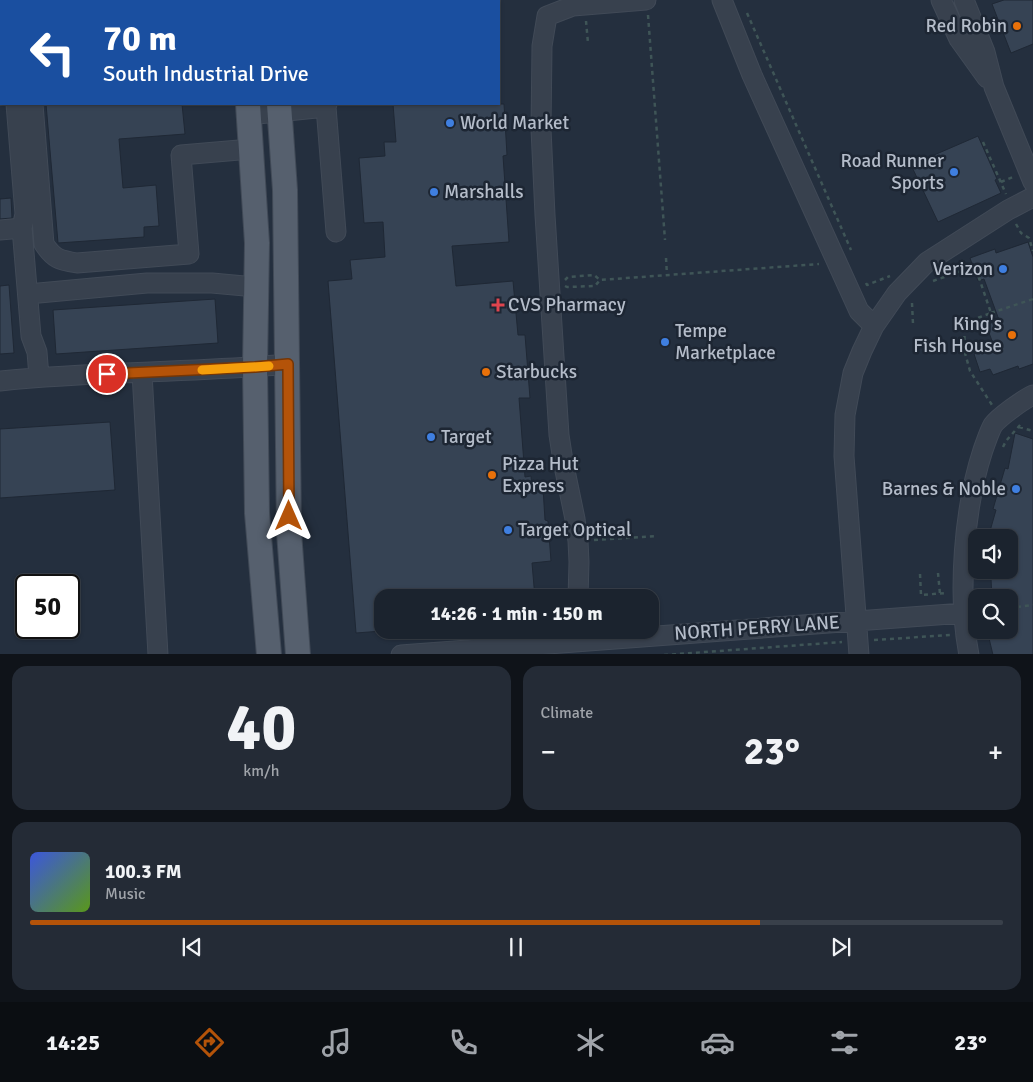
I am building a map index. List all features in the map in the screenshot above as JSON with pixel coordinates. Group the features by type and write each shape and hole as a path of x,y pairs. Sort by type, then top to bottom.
{"main road":[{"path":"279,108 285,190 289,532 298,654"},
{"path":"248,110 257,243 255,367 257,513 269,654"}],"street":[{"path":"722,0 752,75 859,311 874,326"},
{"path":"941,0 959,39 994,87"},
{"path":"964,0 985,52 994,87 1033,182"},
{"path":"578,589 578,542 559,435 541,129 542,46 547,16 573,6 647,5"},
{"path":"16,105 25,214 22,228 31,336 36,352 39,377"},
{"path":"33,105 44,244 52,256 64,261 77,263 188,254 181,155 251,149"},
{"path":"248,110 327,105 336,232"},
{"path":"858,646 844,456 845,415 853,373 874,326 896,293 927,262 1008,210 1033,197"},
{"path":"0,230 22,228"},
{"path":"28,294 147,283 256,287"},
{"path":"0,381 39,377 288,364"},
{"path":"142,372 158,654"},
{"path":"969,654 965,634 964,571 967,530 978,466 994,424 1026,398 1033,395"},
{"name":"NORTH PERRY LANE","path":"401,654 964,613"}],"path":[{"path":"647,5 665,240"},
{"path":"745,9 852,251"},
{"path":"983,142 1007,196 1002,199"},
{"path":"1015,222 1021,233 1028,238 1033,251"},
{"path":"666,258 667,275"},
{"path":"600,280 595,286 567,287 562,282 568,277 594,275 600,280 827,263"},
{"path":"929,282 975,266 991,313"},
{"path":"863,276 867,285 896,274"},
{"path":"913,324 911,304 916,299"},
{"path":"994,408 970,371 965,353 964,323 1033,299"},
{"path":"1002,449 1006,441 1022,422"},
{"path":"1019,426 1033,431"},
{"path":"591,541 657,536"},
{"path":"938,572 940,594"},
{"path":"920,574 921,596 947,593 953,595"},
{"path":"1018,607 1033,605"},
{"path":"664,654 858,646 939,635 956,635"}],"building":[{"name":"Red Robin","path":"1004,0 1033,0 1033,44 1011,53 992,4"},
{"name":"Target","path":"504,104 507,155 503,156 509,242 452,246 456,286 513,281 518,335 525,335 530,398 519,398 525,477 531,476 532,489 543,488 551,561 532,563 534,589 374,589 374,632 356,633 328,281 352,279 350,260 385,257 383,222 364,223 359,158 385,156 384,142 396,142 393,105"},
{"path":"46,105 182,105 185,134 119,139 123,188 156,185 159,226 144,227 144,237 58,243"},
{"name":"Road Runner Sports","path":"978,136 997,179 995,180 1001,193 938,222 911,165"},
{"path":"11,198 12,218 0,219 0,199"},
{"path":"1028,242 1033,257 1033,364 1019,369 1018,366 993,375 990,369 980,372 974,354 994,346 986,325 999,320 984,279 978,281 970,258 995,249 996,253"},
{"path":"9,285 14,353 0,354 0,286"},
{"path":"215,299 218,343 56,354 53,310"},
{"path":"110,422 115,490 0,498 0,429"},
{"name":"Barnes & Noble","path":"1015,433 1033,439 1033,654 993,654 989,639 1018,639 1018,589 992,589 991,579 1018,579 1018,529 991,529 996,510 993,509 1005,468 1008,469"}],"slow traffic":[{"path":"202,370 269,366"}],"place":[{"name":"Red Robin","path":"1017,26"},
{"name":"World Market","path":"450,123"},
{"name":"Road Runner Sports","path":"954,172"},
{"name":"Marshalls","path":"434,192"},
{"name":"Verizon","path":"1003,269"},
{"name":"CVS Pharmacy","path":"498,305"},
{"name":"King's Fish House","path":"1012,335"},
{"name":"Tempe Marketplace","path":"665,342"},
{"name":"Starbucks","path":"486,372"},
{"name":"Target","path":"431,437"},
{"name":"Pizza Hut Express","path":"492,475"},
{"name":"Barnes & Noble","path":"1016,489"},
{"name":"Target Optical","path":"508,530"}],"route":[{"path":"107,374 288,364 289,516"}]}
